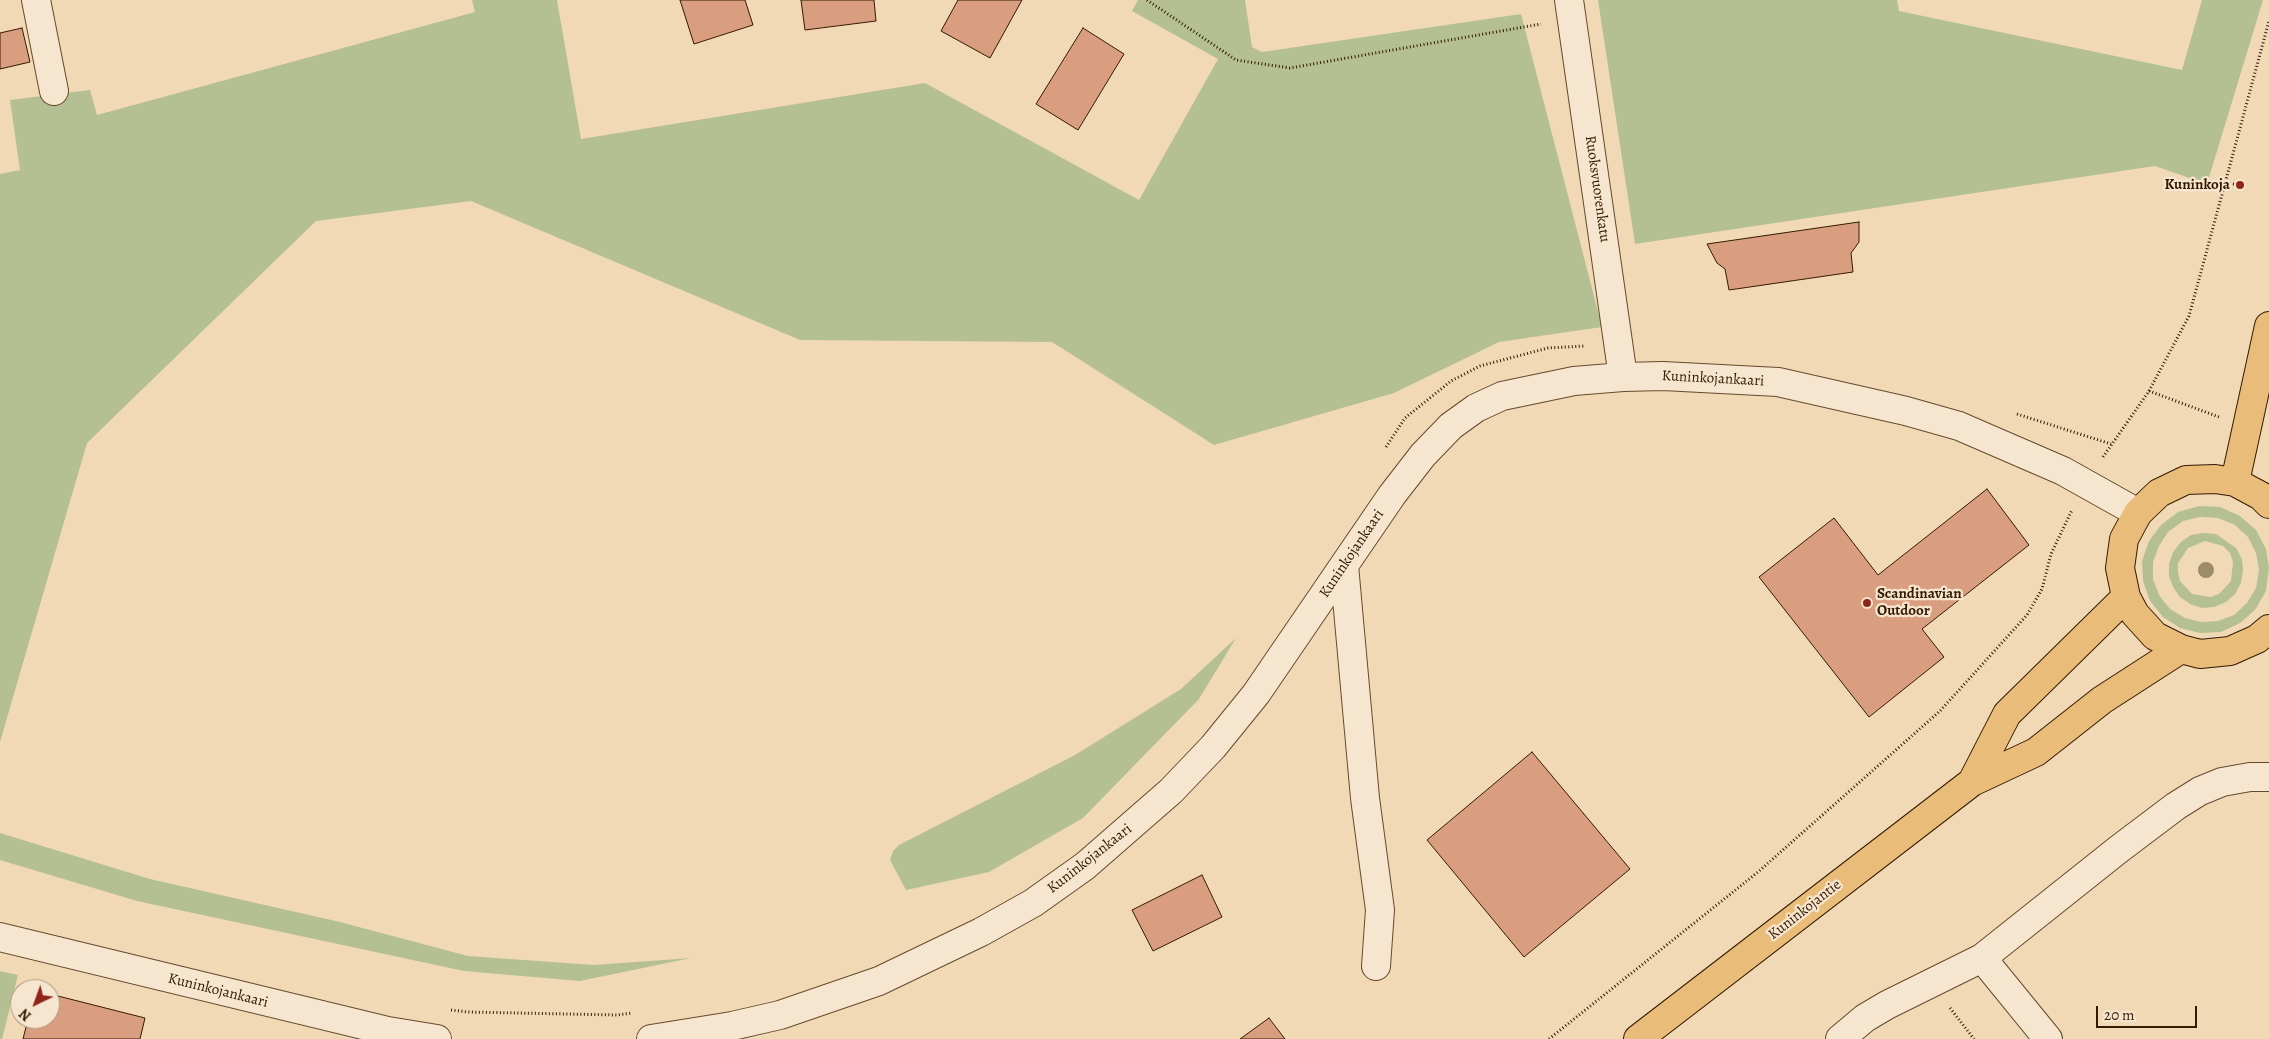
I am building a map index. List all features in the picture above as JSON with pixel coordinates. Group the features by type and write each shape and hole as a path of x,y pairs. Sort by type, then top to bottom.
{"main road":[{"path":"2235,482 2269,326"},
{"path":"2265,637 2230,651 2200,654 2181,649 2155,636 2135,614 2126,597 2120,568 2124,539 2138,513 2159,493 2186,480 2216,478 2235,482 2261,496 2269,504"},
{"name":"Kuninkojantie","path":"1972,782 2007,714 2126,597"},
{"name":"Kuninkojantie","path":"1638,1039 1972,782 2036,752 2102,700 2181,649"}],"street":[{"path":"36,0 54,91"},
{"name":"Ruoksvuorenkatu","path":"1571,9 1623,377"},
{"name":"Kuninkojankaari","path":"651,1039 732,1026 780,1015 878,981 932,957 1033,903 1085,866 1171,791 1213,748 1256,694 1392,495 1423,455 1451,426 1476,408 1502,396 1574,380 1623,377 1663,376 1778,382 1906,411 1959,426 2063,471 2138,513"},
{"path":"1344,565 1365,798 1380,910 1376,966"},
{"path":"1840,1039 1872,1014 1982,958 2176,806 2222,782 2250,777 2269,777"},
{"name":"Kuninkojankaari","path":"0,937 378,1029 437,1039"},
{"path":"1982,958 2048,1039"}],"path":[{"path":"1147,0 1236,60 1290,68 1571,9"},
{"path":"2010,412 2111,444 2149,391 2189,316 2269,21"},
{"path":"2226,183 2240,185"},
{"path":"1384,450 1405,418 1451,381 1480,366 1548,348 1620,347"},
{"path":"2149,391 2246,427"},
{"path":"1549,1039 1758,872 1940,711 2027,615 2042,589 2051,554 2063,526"},
{"path":"1949,1007 1974,1039"},
{"path":"449,1009 468,1012 617,1015 637,1012"}],"green space":[{"path":"472,0 557,0 581,139 925,83 1139,200 1218,59 1132,11 1138,0 1245,0 1252,47 1262,52 1521,14 1602,327 1499,342 1394,393 1214,445 1052,342 800,340 471,201 316,221 87,443 0,742 0,174 20,170 10,100 90,90 97,115 475,12"},
{"path":"1598,0 1897,0 1899,11 2182,70 2202,0 2263,0 2207,184 2155,166 1635,244"},
{"path":"2199,506 2220,507 2240,516 2256,530 2266,549 2269,567 2266,591 2255,610 2240,623 2221,632 2200,633 2180,628 2163,617 2150,601 2143,581 2142,561 2149,541 2161,525 2178,512","holes":["2200,517 2218,518 2235,525 2248,537 2256,553 2259,570 2256,588 2247,603 2234,615 2218,621 2201,622 2185,618 2170,609 2159,595 2153,579 2153,562 2159,546 2168,532 2183,521"]},
{"path":"2203,533 2216,534 2236,548 2242,559 2241,583 2235,594 2226,602 2214,607 2202,608 2190,604 2180,597 2173,587 2169,576 2169,564 2173,552 2181,542 2191,535","holes":["2205,541 2223,546 2230,553 2233,562 2231,581 2219,594 2210,597 2192,594 2180,581 2178,563 2188,548"]},
{"path":"1236,638 1199,699 1083,818 989,872 906,890 890,860 893,851 899,845 1075,755 1181,689"},
{"path":"0,833 150,879 340,922 468,956 594,965 691,958 580,981 464,971 137,901 0,860"},
{"path":"0,971 18,975 17,979 10,979 10,1007 2,1039 0,1039"}],"building":[{"path":"680,0 745,0 753,25 694,44"},
{"path":"801,0 874,0 876,21 805,30"},
{"path":"958,0 1022,0 990,58 941,31"},
{"path":"22,28 30,62 0,69 0,33"},
{"path":"1083,28 1124,54 1078,130 1036,104"},
{"path":"1859,222 1859,242 1851,253 1853,272 1729,290 1725,269 1717,263 1707,244"},
{"name":"Scandinavian Outdoor","path":"1987,489 2029,545 1922,629 1944,657 1869,717 1759,577 1834,518 1878,575"},
{"path":"1532,752 1630,869 1524,957 1427,840"},
{"path":"1202,875 1222,917 1153,951 1132,910"},
{"path":"60,997 145,1018 140,1039 23,1039 26,1029 60,1029"},
{"path":"1269,1018 1285,1039 1240,1039"}],"place":[{"name":"Kuninkoja","path":"2240,185"},
{"name":"Scandinavian Outdoor","path":"1867,603"}]}
